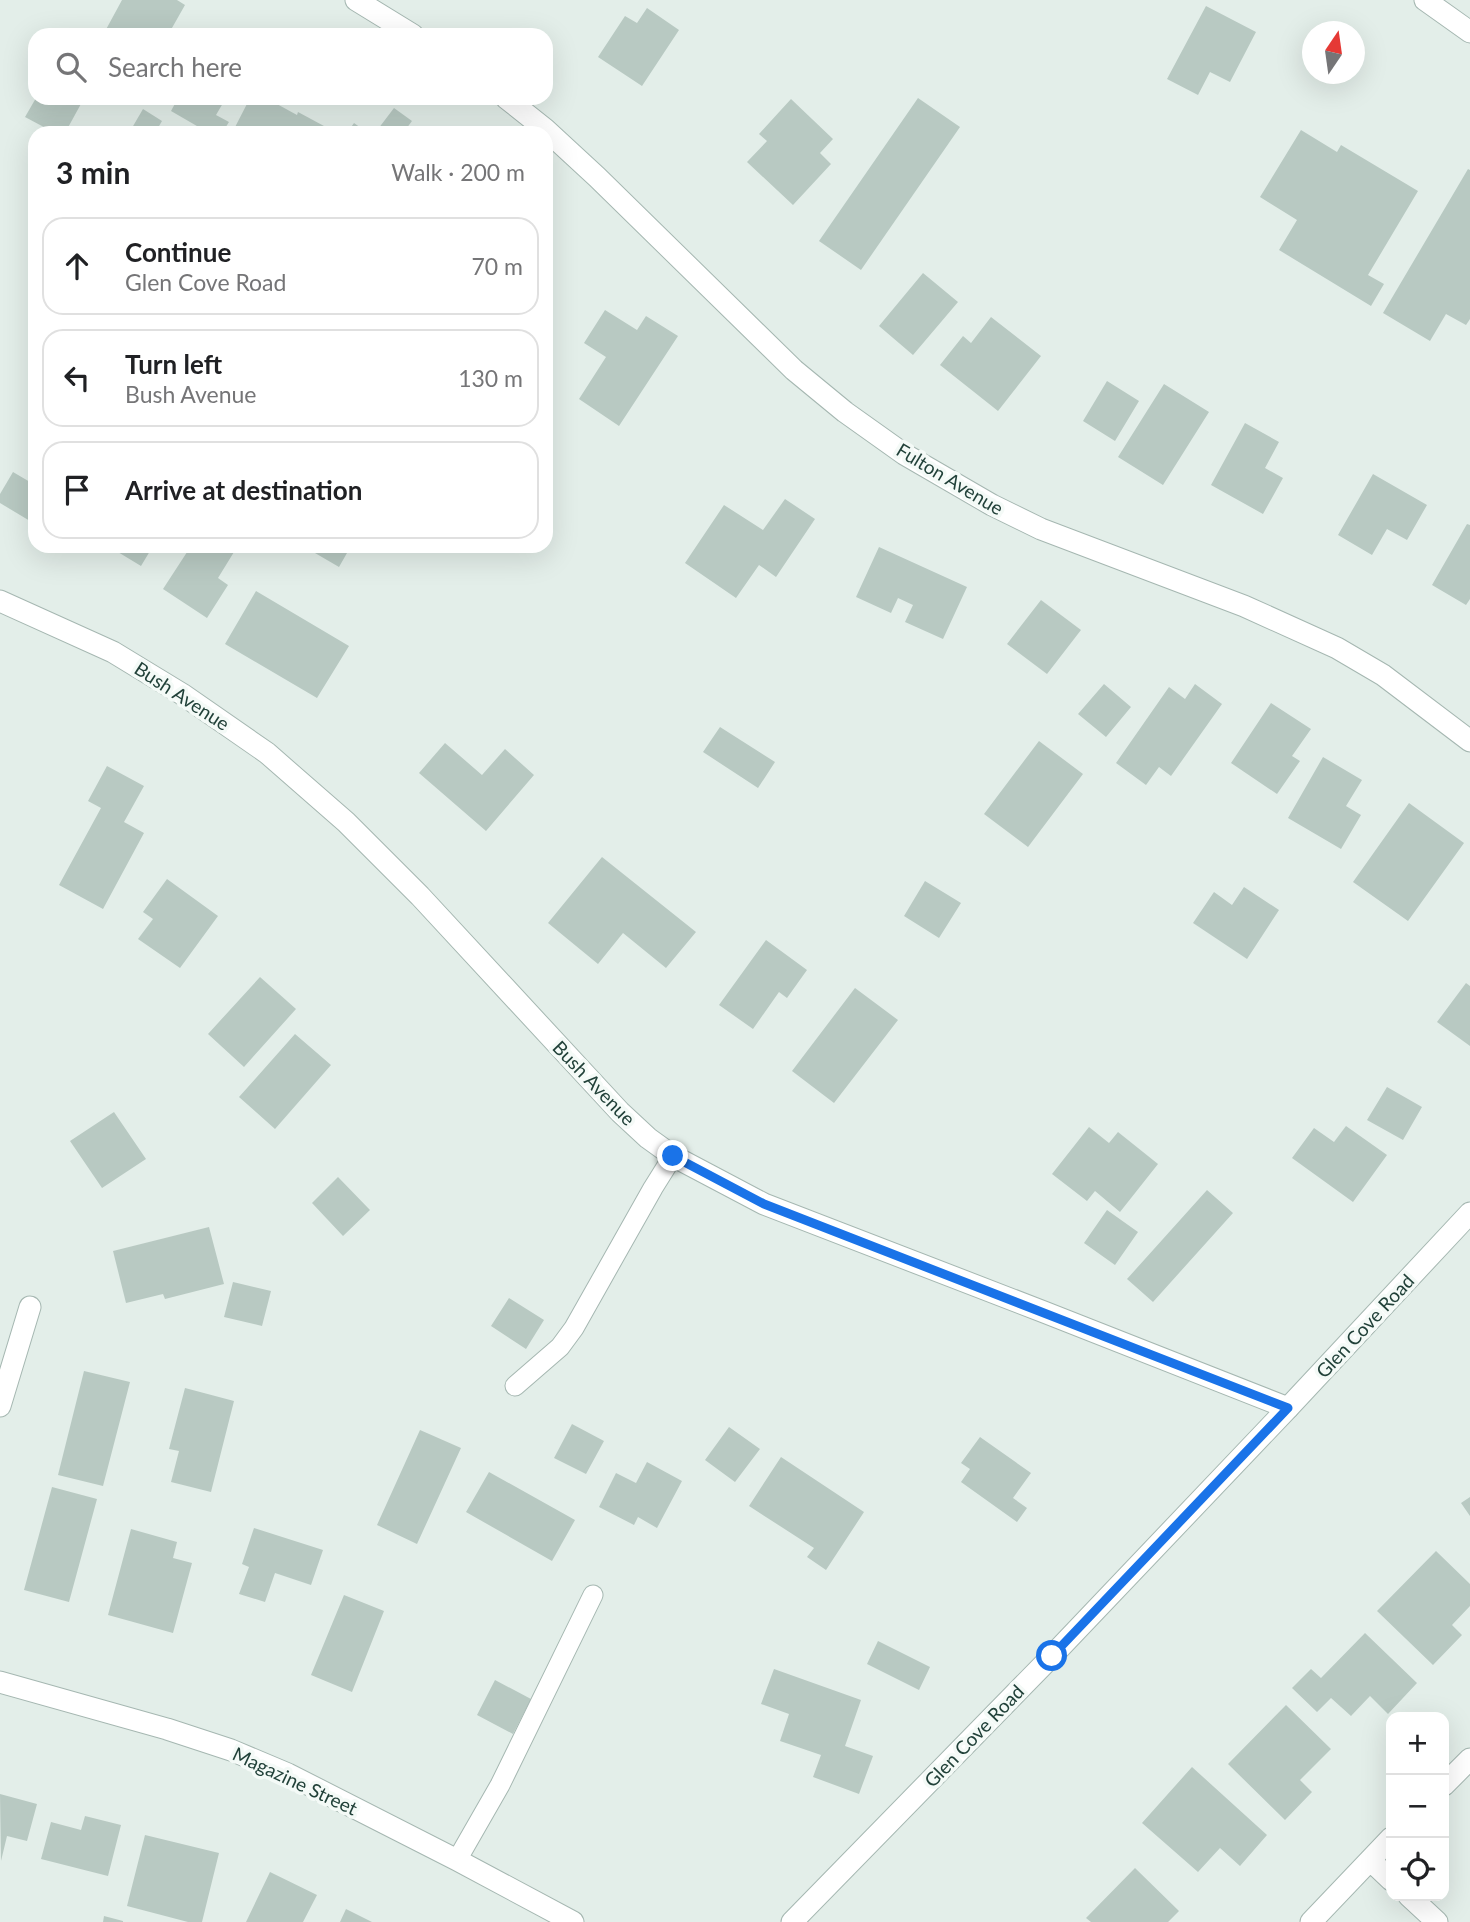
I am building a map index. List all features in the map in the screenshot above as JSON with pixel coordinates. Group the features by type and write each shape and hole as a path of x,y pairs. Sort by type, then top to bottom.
{"street":[{"path":"356,0 402,28"},
{"path":"1425,0 1470,33"},
{"name":"Fulton Avenue","path":"515,105 541,126"},
{"name":"Fulton Avenue","path":"553,136 794,370 845,412 904,454 992,505 1041,529 1244,606 1338,648 1383,675 1470,741"},
{"name":"Bush Avenue","path":"0,601 113,652 182,694 267,753 346,822 419,896 620,1112 648,1138 673,1156 764,1204 1288,1408"},
{"name":"Glen Cove Road","path":"792,1922 1052,1656 1470,1213"},
{"path":"0,1406 30,1307"},
{"name":"Magazine Street","path":"0,1682 231,1750 288,1774 573,1922"},
{"path":"1449,1780 1470,1759"},
{"path":"1311,1922 1386,1843"},
{"path":"1370,1860 1386,1875"},
{"path":"1414,1901 1437,1922"}],"lane":[{"path":"515,1386 560,1347 574,1328 673,1156"},
{"path":"457,1860 500,1785 593,1595"}],"building":[{"path":"122,0 177,0 185,5 172,28 107,28"},
{"path":"1206,6 1256,32 1230,82 1210,72 1198,95 1167,79"},
{"path":"647,8 679,30 642,86 598,57 625,16 637,23"},
{"path":"918,98 960,127 861,270 819,241"},
{"path":"791,99 833,139 820,153 831,164 793,205 747,162 767,141 759,134"},
{"path":"32,105 80,105 69,126 42,126 25,117"},
{"path":"174,105 222,105 216,115 229,122 226,126 197,126 171,111"},
{"path":"246,105 279,105 324,126 236,126"},
{"path":"394,108 412,121 408,126 380,126"},
{"path":"143,109 162,121 159,126 133,126"},
{"path":"1301,130 1337,152 1341,145 1418,191 1368,275 1384,284 1371,306 1279,250 1297,220 1260,197"},
{"path":"1468,169 1470,319 1466,325 1446,314 1430,341 1383,313"},
{"path":"923,273 958,302 913,355 879,326"},
{"path":"605,310 637,330 646,316 678,336 619,426 579,399 606,357 584,343"},
{"path":"991,317 1041,356 998,411 940,365 963,336 971,343"},
{"path":"1107,381 1139,401 1115,441 1083,421"},
{"path":"1164,384 1209,412 1163,485 1118,457"},
{"path":"1245,423 1279,442 1265,468 1283,478 1263,514 1211,485"},
{"path":"13,472 28,481 28,520 0,503 0,494"},
{"path":"1373,474 1427,505 1407,540 1387,529 1372,555 1338,535"},
{"path":"785,499 815,519 776,577 759,565 736,598 685,563 724,505 763,530"},
{"path":"1467,524 1470,525 1470,599 1466,605 1432,585"},
{"path":"879,547 967,587 943,639 905,622 913,605 898,598 891,613 856,597"},
{"path":"120,553 149,553 141,566"},
{"path":"186,553 233,553 218,578 228,585 207,618 163,589"},
{"path":"315,553 347,553 339,567"},
{"path":"256,591 349,646 317,698 225,644"},
{"path":"1041,600 1081,630 1047,674 1007,644"},
{"path":"1104,684 1131,707 1106,737 1078,714"},
{"path":"1195,684 1222,704 1171,776 1159,767 1146,785 1116,763 1169,687 1185,699"},
{"path":"1271,703 1311,729 1292,756 1300,761 1277,794 1231,763"},
{"path":"720,727 775,762 758,788 703,752"},
{"path":"1039,741 1083,774 1028,847 984,814"},
{"path":"445,743 482,775 505,749 534,775 486,831 419,773"},
{"path":"1323,757 1362,780 1346,806 1361,815 1341,849 1288,818"},
{"path":"107,766 144,786 124,822 144,833 103,909 59,885 101,808 88,801"},
{"path":"1409,803 1464,843 1408,921 1353,882"},
{"path":"602,857 696,932 666,968 623,933 598,964 548,923"},
{"path":"167,879 218,916 180,968 138,939 153,919 143,912"},
{"path":"925,881 961,903 939,938 904,916"},
{"path":"1244,887 1279,910 1247,959 1193,923 1214,892 1232,905"},
{"path":"766,940 807,970 787,998 779,992 753,1029 719,1005"},
{"path":"260,977 296,1009 244,1067 208,1034"},
{"path":"1466,983 1470,986 1470,1046 1437,1022"},
{"path":"855,988 898,1020 834,1103 792,1071"},
{"path":"295,1034 331,1065 275,1129 239,1097"},
{"path":"1387,1087 1422,1107 1403,1140 1367,1120"},
{"path":"114,1112 146,1159 102,1188 70,1141"},
{"path":"1346,1126 1387,1155 1353,1202 1292,1158 1314,1128 1334,1142"},
{"path":"1089,1127 1109,1143 1118,1132 1158,1164 1120,1212 1095,1191 1087,1201 1052,1174"},
{"path":"338,1177 370,1210 343,1236 312,1203"},
{"path":"1207,1190 1233,1213 1153,1302 1127,1279"},
{"path":"1107,1210 1138,1232 1115,1265 1084,1243"},
{"path":"209,1227 224,1284 165,1299 163,1294 126,1303 113,1251"},
{"path":"233,1282 271,1291 262,1326 224,1317"},
{"path":"509,1298 544,1320 526,1349 491,1326"},
{"path":"84,1371 130,1382 103,1486 58,1475"},
{"path":"185,1388 234,1401 211,1492 171,1482 179,1451 169,1449"},
{"path":"572,1424 604,1441 586,1474 554,1458"},
{"path":"729,1427 760,1449 735,1482 705,1460"},
{"path":"420,1430 461,1448 417,1544 377,1525"},
{"path":"980,1437 1031,1473 1013,1498 1027,1508 1017,1522 961,1482 970,1469 961,1463"},
{"path":"781,1457 864,1512 826,1570 807,1557 814,1548 749,1506"},
{"path":"647,1462 682,1481 657,1528 638,1517 634,1525 599,1507 616,1473 636,1483"},
{"path":"489,1472 575,1520 552,1561 466,1512"},
{"path":"52,1487 97,1499 69,1602 24,1590"},
{"path":"1470,1497 1470,1516 1461,1503"},
{"path":"254,1528 323,1550 311,1585 275,1573 265,1602 239,1594 249,1567 242,1564"},
{"path":"131,1529 177,1542 173,1558 192,1563 173,1633 108,1615"},
{"path":"1436,1551 1470,1584 1470,1606 1452,1625 1462,1635 1433,1665 1377,1611"},
{"path":"344,1595 384,1611 352,1692 311,1675"},
{"path":"1365,1633 1417,1683 1390,1712 1386,1712 1370,1696 1351,1716 1331,1698 1317,1712 1292,1688 1311,1669 1321,1678"},
{"path":"878,1641 930,1667 919,1690 867,1664"},
{"path":"774,1669 861,1700 845,1746 873,1756 859,1794 813,1777 821,1755 780,1741 789,1714 761,1704"},
{"path":"495,1680 531,1699 513,1734 477,1715"},
{"path":"1286,1705 1331,1749 1300,1780 1312,1792 1285,1820 1228,1764"},
{"path":"1192,1767 1267,1835 1240,1866 1220,1848 1198,1872 1142,1823"},
{"path":"0,1794 37,1804 27,1841 7,1836 1,1861"},
{"path":"85,1816 121,1825 108,1876 41,1859 51,1822 81,1830"},
{"path":"145,1835 219,1853 202,1922 188,1922 127,1906"},
{"path":"1135,1868 1179,1911 1168,1922 1091,1922 1086,1918"},
{"path":"270,1872 317,1895 303,1922 246,1922"},
{"path":"346,1909 372,1922 340,1922"},
{"path":"104,1916 123,1921 123,1922 103,1922"}],"route":[{"path":"673,1156 764,1204 1288,1408 1052,1656"}]}
